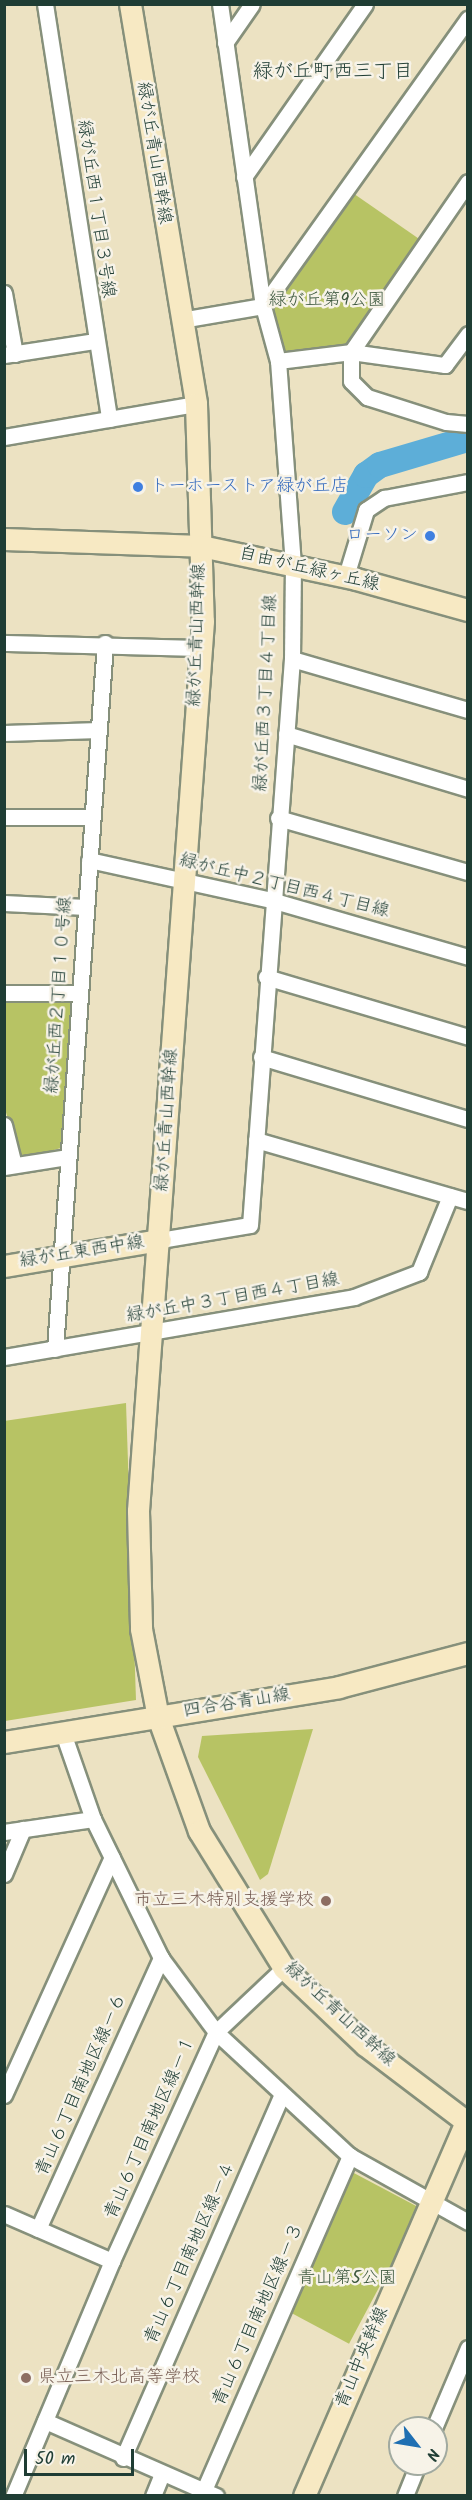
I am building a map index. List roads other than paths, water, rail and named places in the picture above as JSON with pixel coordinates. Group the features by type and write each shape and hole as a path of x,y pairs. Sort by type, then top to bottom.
{"street":[{"name":"緑が丘西１丁目３号線","path":"45,4 94,341 109,419"},
{"name":"緑が丘青山西幹線","path":"130,4 196,404 201,546 201,648 160,1240 138,1510 141,1629 158,1717 199,1831 284,1968 365,2045 467,2122"},
{"name":"緑が丘西３丁目４丁目線","path":"160,1240 250,1225 271,900 292,659 293,565 278,362 263,306 220,4"},
{"path":"225,43 252,4"},
{"path":"244,177 365,4"},
{"path":"181,320 263,306 468,19"},
{"path":"468,182 351,352 351,381 367,397 446,422 468,423"},
{"path":"4,293 10,354 94,341"},
{"path":"278,362 351,352 446,365 468,334"},
{"path":"4,437 196,404"},
{"path":"346,576 366,510 384,498 466,486"},
{"name":"自由が丘緑ヶ丘線","path":"4,539 201,546 346,576 468,610"},
{"path":"4,643 105,643 201,648"},
{"name":"緑が丘西２丁目１０号線","path":"55,1349 105,643"},
{"path":"292,659 468,710"},
{"path":"4,733 99,730"},
{"path":"286,734 468,789"},
{"path":"4,817 92,817"},
{"path":"278,818 468,872"},
{"name":"緑が丘中２丁目西４丁目線","path":"89,860 271,900 468,957"},
{"path":"4,903 86,907"},
{"path":"266,977 468,1037"},
{"path":"4,993 80,993"},
{"path":"261,1057 468,1119"},
{"path":"4,1125 9,1166 68,1157"},
{"path":"256,1140 468,1201"},
{"name":"緑が丘中３丁目西４丁目線","path":"4,1357 316,1306 419,1272 450,1196"},
{"name":"緑が丘東西中線","path":"4,1266 160,1240"},
{"name":"四合谷青山線","path":"4,1742 339,1687 468,1653"},
{"path":"63,1733 93,1819 161,1958 216,2032 281,2097 350,2156 430,2205 468,2222"},
{"path":"4,1832 93,1819"},
{"path":"4,1874 23,1829"},
{"path":"4,2095 112,1857"},
{"name":"青山６丁目南地区線ー６","path":"38,2229 161,1958"},
{"name":"青山６丁目南地区線ー１","path":"13,2496 112,2261 216,2032 284,1968"},
{"name":"青山６丁目南地区線ー４","path":"123,2458 281,2097"},
{"name":"青山中央幹線","path":"304,2496 467,2122"},
{"name":"青山６丁目南地区線ー３","path":"210,2493 350,2156"},
{"path":"4,2214 112,2261"},
{"path":"439,2416 468,2348"},
{"path":"45,2421 123,2458 210,2493"},
{"path":"153,2496 162,2474"},
{"path":"405,2496 413,2476"}],"waterway":[{"path":"345,512 366,475 380,465 468,439"}],"place":[{"name":"トーホーストア緑が丘店","path":"138,487"},
{"name":"ローソン","path":"430,536"},
{"name":"市立三木特別支援学校","path":"326,1901"},
{"name":"県立三木北高等学校","path":"26,2378"}],"district":[{"name":"緑が丘町西三丁目","path":"333,72"}],"park label":[{"name":"緑が丘第9公園","path":"327,301"},
{"name":"青山第5公園","path":"347,2279"}]}
